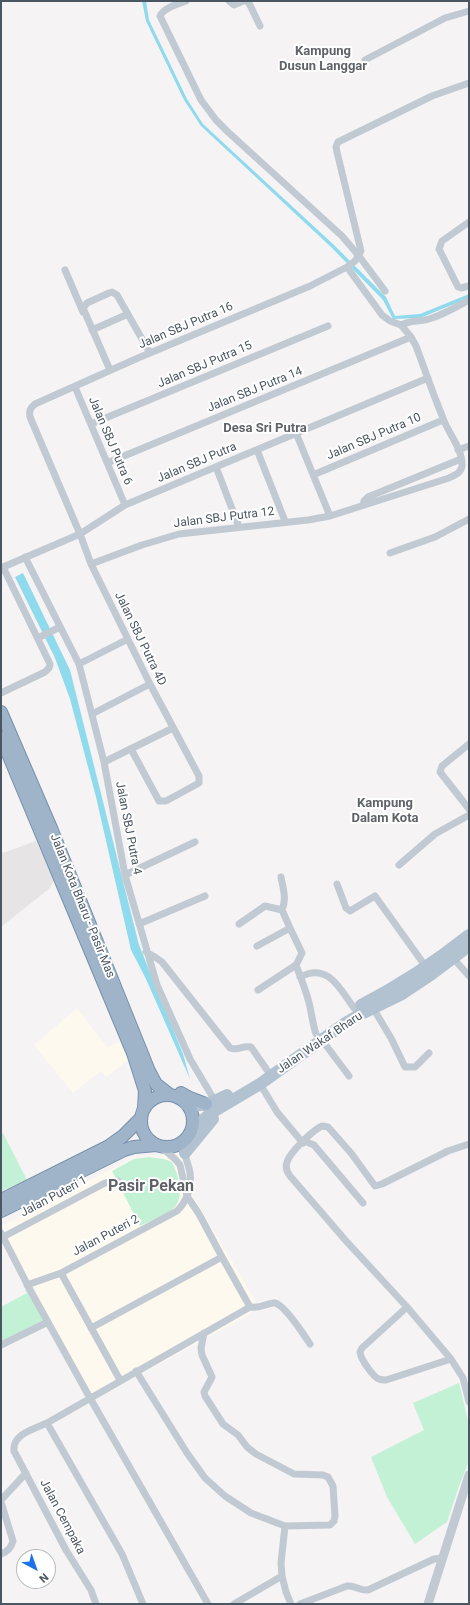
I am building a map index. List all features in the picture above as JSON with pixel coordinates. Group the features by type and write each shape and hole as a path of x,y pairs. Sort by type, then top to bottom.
{"highway":[{"name":"Jalan Kota Bharu - Pasir Mas","path":"1,712 51,828 153,1079 161,1089 170,1095"},
{"name":"Jalan Kota Bharu - Pasir Mas","path":"1,737 133,1053 145,1090 143,1113"},
{"path":"146,1062 168,1085 190,1098 211,1103"},
{"path":"1,1200 109,1146 123,1136 155,1098 170,1095 182,1100 193,1116 190,1134 183,1142 173,1147 134,1147 124,1150 1,1211"},
{"path":"143,1113 141,1123 144,1134 147,1139 159,1146"}],"main road":[{"name":"Jalan Wakaf Bharu","path":"190,1134 211,1113 260,1084 354,1008 398,986 469,935"},
{"name":"Jalan Wakaf Bharu","path":"186,1104 194,1106 211,1103 231,1094 319,1037 402,994 469,946"},
{"path":"185,1154 214,1118 249,1091"}],"street":[{"path":"186,1 165,10 160,16 208,111 228,132 332,226 385,291"},
{"path":"229,1 234,5 243,1"},
{"path":"246,1 249,3 260,26"},
{"path":"365,60 445,18 469,11"},
{"path":"357,258 361,251 361,246 337,152 336,147 338,142 432,96 469,83"},
{"path":"469,222 442,241 439,249 458,287 464,288 469,286"},
{"name":"Jalan SBJ Putra 16","path":"33,405 110,370 310,286 348,266 357,258"},
{"path":"348,266 382,315 390,321 401,325 411,337 416,346 443,420 461,459"},
{"path":"65,270 110,370"},
{"path":"83,312 84,305 112,292 117,296 150,353"},
{"path":"401,325 410,321 429,319 438,316 469,300"},
{"path":"92,330 128,314"},
{"name":"Jalan SBJ Putra 15","path":"91,424 328,326"},
{"name":"Jalan SBJ Putra 14","path":"107,463 411,337"},
{"name":"Jalan SBJ Putra","path":"2,567 80,534 125,505 428,378"},
{"name":"Jalan SBJ Putra 6","path":"75,387 125,505"},
{"name":"Jalan SBJ Putra 4D","path":"33,405 30,408 30,417 80,534 91,564 150,684 200,780 197,785 166,801 160,801 157,799 131,749"},
{"name":"Jalan SBJ Putra 10","path":"314,475 443,420"},
{"path":"296,433 330,516"},
{"path":"458,450 469,446"},
{"path":"257,450 285,521"},
{"name":"Jalan SBJ Putra 12","path":"91,564 168,537 240,526 308,520 330,516 449,478 458,474 461,470 461,459 368,497 364,501 363,505"},
{"path":"216,467 240,526"},
{"path":"390,553 435,537 469,519"},
{"name":"Jalan SBJ Putra 4","path":"25,557 79,664 104,762 125,875 146,952 157,985 211,1103"},
{"path":"1,693 45,672 49,668 49,660 39,637 2,567"},
{"path":"39,637 59,627"},
{"path":"79,664 128,639"},
{"path":"92,714 150,684"},
{"path":"104,762 173,728"},
{"path":"469,744 442,766 440,772 469,809"},
{"path":"399,865 435,834 469,815"},
{"path":"125,875 195,842"},
{"path":"258,990 296,965 302,953 282,910 285,902 285,896 281,877"},
{"path":"338,884 346,908 350,910 375,896 426,967"},
{"path":"139,924 205,896"},
{"path":"239,924 265,906 282,910"},
{"path":"257,946 290,928"},
{"path":"146,952 162,962 230,1048 236,1050 246,1046 251,1047 267,1070"},
{"path":"454,958 469,976"},
{"path":"296,965 306,991 312,1022 319,1037 349,1076"},
{"path":"300,977 308,973 315,972 330,977 335,981 354,1008"},
{"path":"373,1008 391,1038 405,1067 415,1067 429,1054"},
{"path":"260,1084 277,1112 304,1142 314,1145 363,1203"},
{"path":"469,1144 448,1151 377,1186 373,1184 351,1153 328,1127 319,1127 286,1162 286,1170 290,1176 347,1242 407,1307 451,1359 463,1378 469,1402"},
{"path":"187,1196 190,1174 185,1154 190,1134"},
{"path":"159,1146 180,1165 187,1196 200,1214 222,1258 250,1307"},
{"name":"Jalan Puteri 1","path":"2,1235 105,1183 118,1181"},
{"name":"Jalan Puteri 2","path":"27,1285 61,1273 177,1211 184,1205 187,1196"},
{"path":"2,1235 27,1285 90,1398 208,1604"},
{"path":"91,1328 222,1258"},
{"path":"61,1273 120,1380"},
{"path":"143,1604 122,1554 47,1422 250,1307 258,1308 274,1303 279,1305 297,1325 310,1344"},
{"path":"407,1307 362,1348 360,1352 362,1359 374,1376 377,1379 386,1380 451,1359"},
{"path":"1,1345 48,1322"},
{"path":"136,1372 187,1453 206,1478 225,1496 251,1512 285,1526 330,1525 334,1521 335,1516 333,1486 328,1477 323,1475 294,1474 256,1454 247,1447 238,1435 223,1424 204,1392 212,1377 201,1348 204,1333"},
{"name":"Jalan Cempaka","path":"47,1422 20,1435 15,1440 13,1445 14,1450 66,1550 91,1590 96,1604"},
{"path":"1,1554 12,1546 13,1541 1,1501 26,1473"},
{"path":"428,1604 469,1475"},
{"path":"285,1526 281,1563 282,1576 291,1604"},
{"path":"300,1604 347,1586 361,1590 368,1590 434,1559 443,1558"},
{"path":"234,1604 282,1576"}],"shaded area":[{"path":"36,841 54,879 50,888 1,927 1,850 3,853"},
{"path":"77,1008 107,1047 120,1042 128,1060 107,1077 101,1071 73,1093 34,1045"},
{"path":"180,1153 193,1196 255,1300 251,1314 93,1400 1,1226 133,1158"}],"green space":[{"path":"3,1133 27,1180 1,1191 1,1134"},
{"path":"149,1157 164,1159 172,1162 177,1173 180,1192 177,1204 173,1209 140,1226 112,1171 134,1159"},
{"path":"29,1288 48,1322 1,1345 1,1307 27,1293 25,1290"},
{"path":"459,1383 469,1425 469,1461 447,1522 415,1544 387,1497 371,1457 424,1430 413,1403"}],"water":[{"path":"142,1 146,1 149,20 187,99 203,124 334,245 386,297 395,316 420,314 469,294 469,298 420,318 393,319 383,300 331,247 201,126 184,100 146,21"},
{"path":"23,573 70,670 139,945 183,1054 190,1079 146,979 131,950 96,797 70,699 55,658 15,577"}],"district":[{"name":"Kampung Dusun Langgar","path":"323,60"},
{"name":"Desa Sri Putra","path":"265,429"},
{"name":"Kampung Dalam Kota","path":"385,812"},
{"name":"Pasir Pekan","path":"151,1187"}]}
